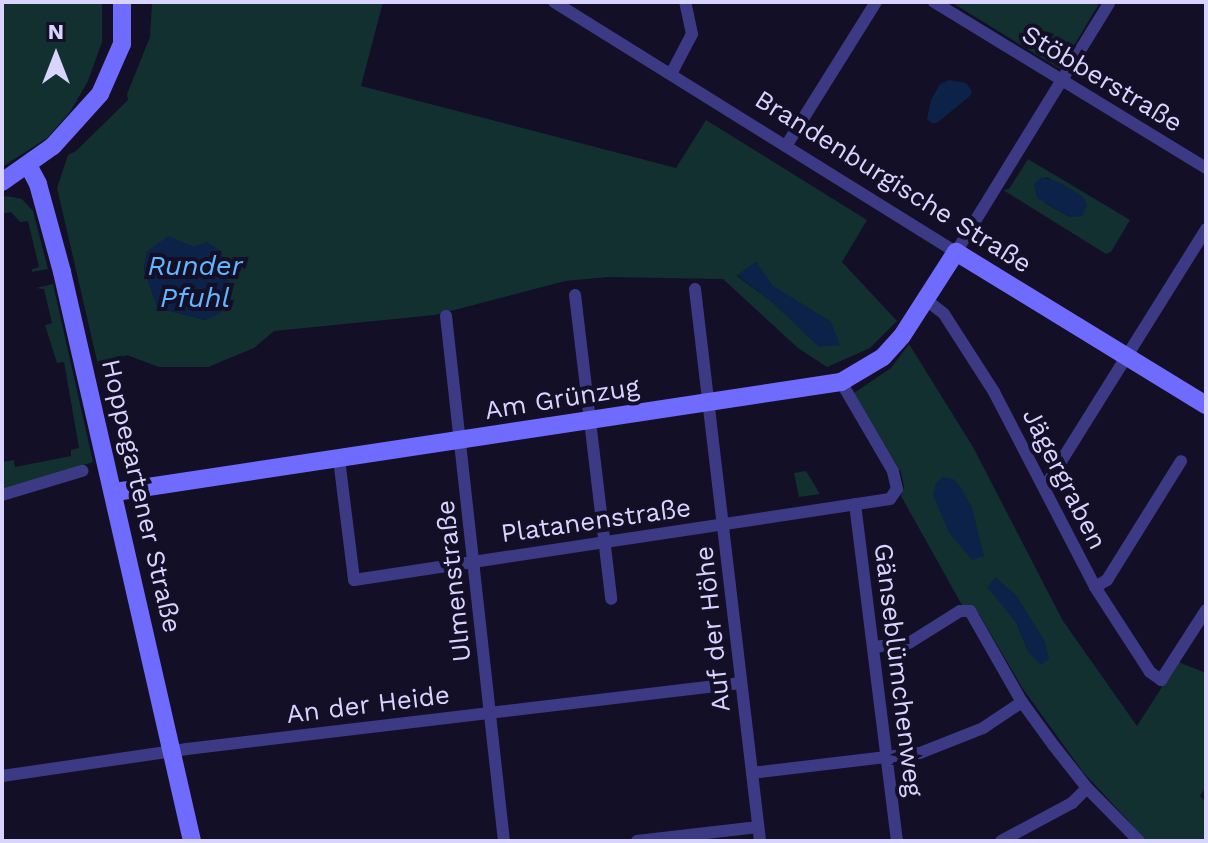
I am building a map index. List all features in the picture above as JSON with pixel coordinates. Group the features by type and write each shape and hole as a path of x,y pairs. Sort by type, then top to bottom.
{"street":[{"path":"2,182 69,131 100,94 122,44 122,2"},
{"name":"Brandenburgische Straße","path":"554,2 1206,405"},
{"path":"671,74 692,34 685,2"},
{"path":"786,146 876,2"},
{"name":"Stöbberstraße","path":"934,2 1206,168"},
{"path":"956,252 1109,3"},
{"name":"Hoppegartener Straße","path":"28,165 36,178 62,272 115,492 192,841"},
{"path":"1045,487 1206,229"},
{"name":"Am Grünzug","path":"115,492 841,382 883,357 902,336 956,252"},
{"name":"Auf der Höhe","path":"695,289 760,841"},
{"path":"575,295 611,599"},
{"name":"Jägergraben","path":"925,299 944,314 1006,414 1095,587 1150,672 1161,680 1206,610"},
{"name":"Ulmenstraße","path":"446,316 504,841"},
{"name":"Platanenstraße","path":"339,459 354,580 890,499 897,482 841,382"},
{"path":"1095,587 1107,580 1181,461"},
{"path":"2,495 82,471"},
{"name":"Gänseblümchenweg","path":"850,505 874,647 897,841"},
{"path":"874,647 909,643 970,611 1022,702 1087,788 1139,841"},
{"name":"An der Heide","path":"2,776 171,751 741,683"},
{"path":"752,773 888,758 945,745 983,728 1022,702"},
{"path":"1001,841 1072,803 1087,788"},
{"path":"637,841 758,827"}],"green space":[{"path":"2,2 102,2 102,42 88,81 70,112 47,138 2,167"},
{"path":"152,2 383,2 361,86 676,168 706,120 867,220 842,262 897,321 870,348 827,367 798,348 723,279 608,277 565,281 435,315 274,331 254,348 208,367 159,367 127,355 98,365 57,188 68,155 76,151 128,100 127,94 150,37","holes":["168,237 193,247 201,246 206,320 158,308 144,270 147,252","756,262 772,286 831,322 819,346 771,301 737,276"]},
{"path":"951,2 1100,2 1060,69"},
{"path":"1028,159 1130,220 1111,252 1106,254 1003,190 1009,189","holes":["1046,177 1085,200 1070,217 1045,203"]},
{"path":"2,198 22,199 33,211 48,269 32,272 32,269 39,267 28,221 20,222 11,212 2,214"},
{"path":"53,284 93,462 2,490 2,462 14,460 15,467 71,456 71,450 79,448 64,362 57,363 45,325 52,323 44,289 36,288"},
{"path":"909,344 973,447 1063,621 1137,726 1178,662 1206,673 1206,786 1200,796 1206,802 1206,841 1147,841 1083,772 1023,689 979,614 962,605 901,496 904,487 901,472 854,393 891,368","holes":["996,578 1016,596 1044,641 1029,653 1016,622 988,587"]},
{"path":"806,471 820,494 799,497 794,473"}],"water":[{"path":"949,80 966,83 972,91 970,96 937,123 931,123 927,119 931,100 940,84"},
{"path":"1042,177 1061,183 1082,196 1087,205 1082,216 1070,217 1037,198 1034,184"},
{"name":"Runder Pfuhl","path":"168,236 193,247 207,242 221,251 232,293 221,313 206,320 158,308 144,270 147,252"},
{"path":"756,262 773,286 831,322 840,345 819,347 771,301 737,275"},
{"path":"943,477 953,479 960,486 972,508 984,556 972,560 950,534 933,496 936,483"},
{"path":"996,578 1016,595 1045,642 1049,659 1041,665 1029,653 1016,622 987,587"}]}
